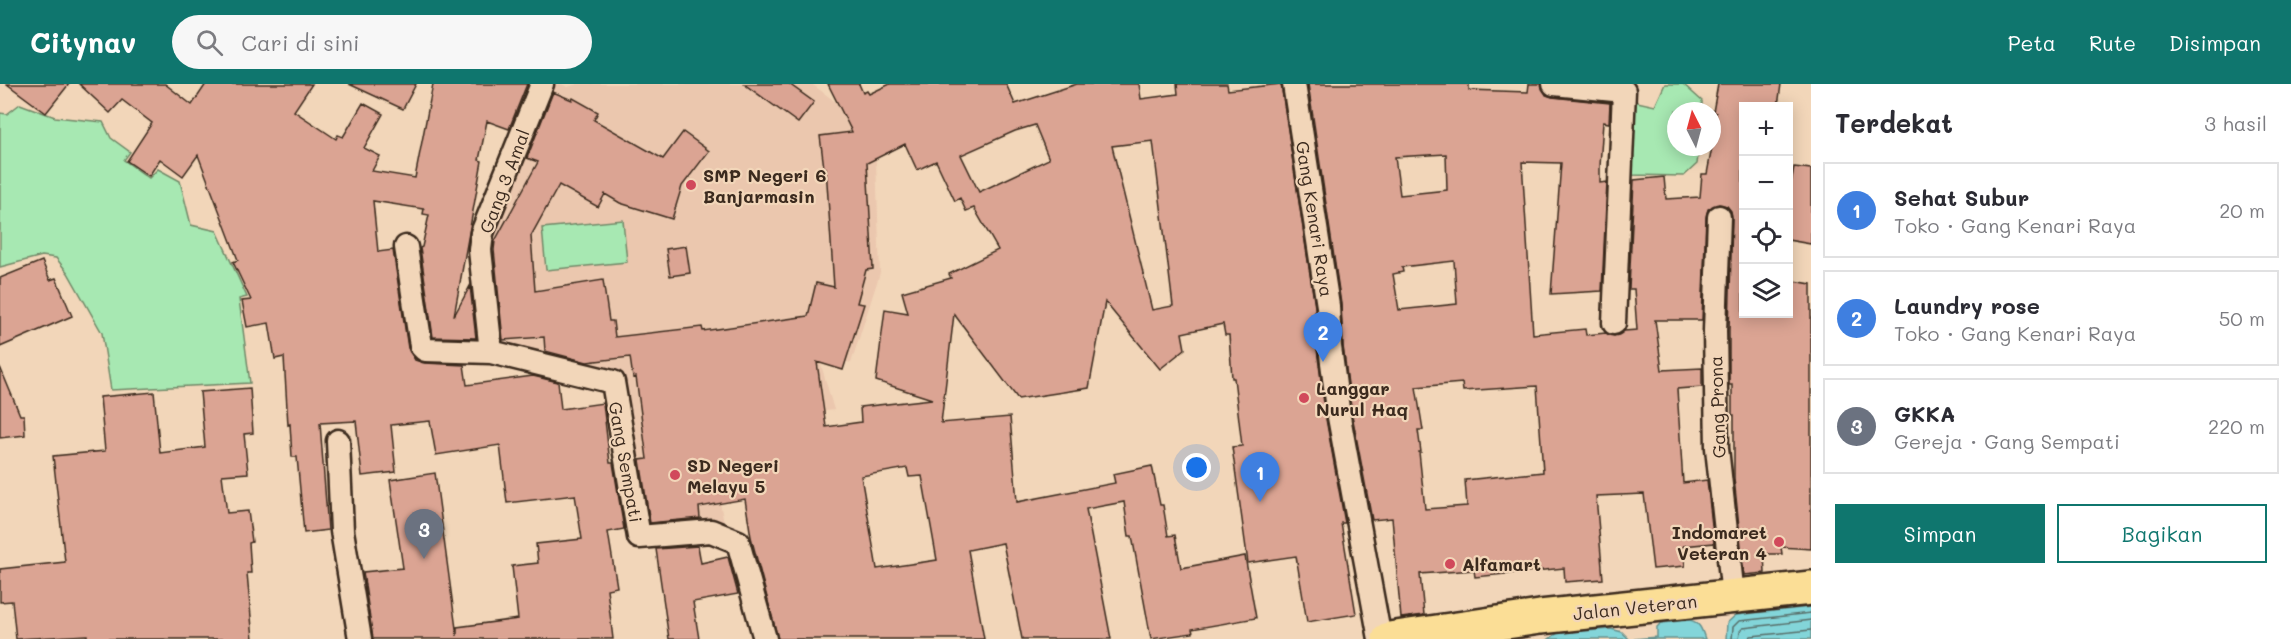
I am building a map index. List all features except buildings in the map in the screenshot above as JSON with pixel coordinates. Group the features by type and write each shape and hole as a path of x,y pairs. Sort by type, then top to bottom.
{"main road":[{"name":"Jalan Veteran","path":"1389,639 1540,617 1811,588"}],"street":[{"name":"Gang 3 Amal","path":"491,352 480,250 482,233 542,84"},
{"name":"Gang Kenari Raya","path":"1294,84 1328,306 1330,347 1339,417 1380,639"},
{"path":"1554,84 1624,91 1614,323"},
{"name":"Gang Prona","path":"1719,217 1715,331 1717,448 1732,596"},
{"name":"Gang Sempati","path":"406,247 421,346 425,350 430,352 491,352 613,382 639,537 711,531 738,542 765,639"},
{"path":"338,441 342,531 360,639"}],"shaded area":[{"name":"SMP Negeri 6 Banjarmasin","path":"547,84 561,84 568,87 577,84 812,84 875,132 880,273 851,363 818,354 834,410 705,427 724,523 642,532 622,379 492,341 482,250"}],"green space":[{"path":"1665,84 1683,84 1702,101 1667,102 1667,156 1698,156 1697,164 1684,176 1629,175 1628,100 1655,106"},
{"path":"20,104 55,117 103,122 111,138 130,152 124,160 149,178 158,169 180,181 191,225 217,231 247,297 239,299 250,383 111,390 102,333 68,273 56,258 42,256 0,267 0,113 7,114"},
{"path":"623,220 627,262 546,270 542,228"}],"water":[{"path":"1811,607 1811,639 1726,639 1727,623 1736,615"},
{"path":"1689,620 1698,625 1705,639 1634,639 1657,637 1657,627 1661,623"},
{"path":"1611,629 1622,632 1629,639 1549,639 1558,633"}],"place":[{"name":"SMP Negeri 6 Banjarmasin","path":"691,185"},
{"name":"Laundry rose","path":"1323,362"},
{"name":"Langgar Nurul Haq","path":"1304,398"},
{"name":"SD Negeri Melayu 5","path":"675,475"},
{"name":"Sehat Subur","path":"1260,502"},
{"name":"Indomaret Veteran 4","path":"1779,542"},
{"name":"GKKA","path":"424,559"},
{"name":"Alfamart","path":"1450,564"}]}
